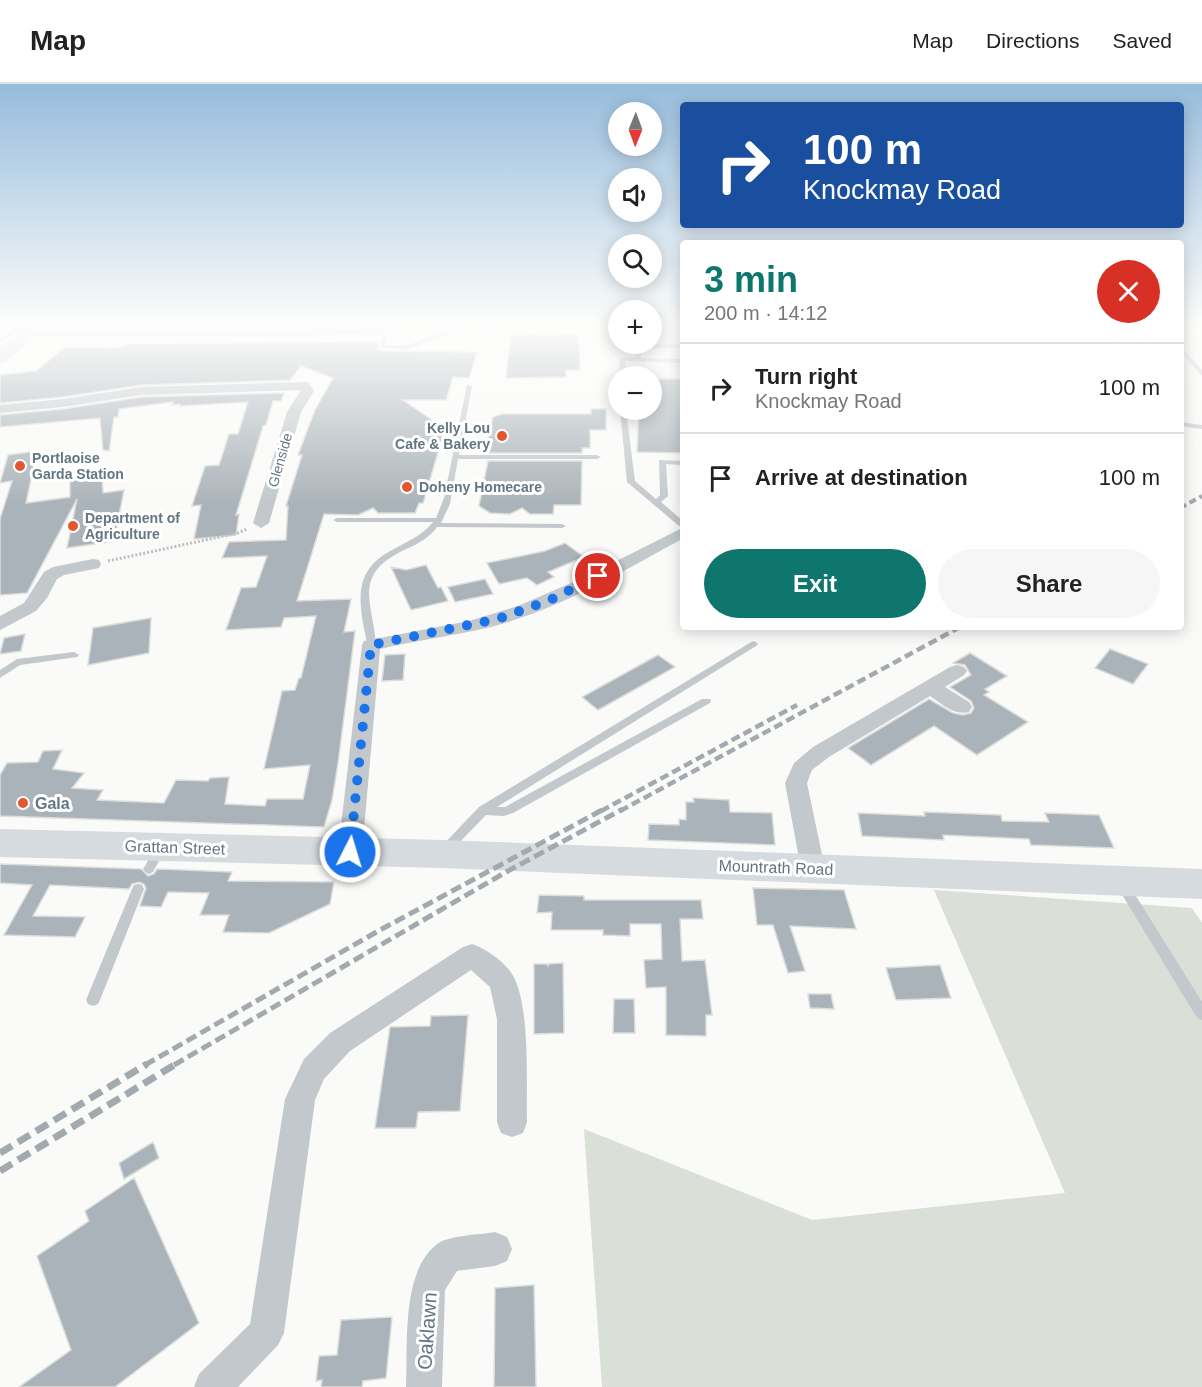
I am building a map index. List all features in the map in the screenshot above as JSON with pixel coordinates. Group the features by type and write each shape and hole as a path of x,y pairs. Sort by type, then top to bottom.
{"main road":[{"name":"Grattan Street","path":"0,843 155,858 350,852"},
{"name":"Mountrath Road","path":"350,852 1202,884"}],"street":[{"name":"Glenside","path":"0,409 63,403 141,391 305,386 308,391 294,412 261,523"},
{"path":"350,852 371,645 498,619 525,610 559,596 680,534"},
{"path":"0,624 30,607 39,598 50,576 59,571 93,564"},
{"path":"813,869 796,783 797,774 805,764 821,752 957,671"},
{"path":"930,687 962,707"},
{"path":"212,1387 266,1333 300,1099 314,1069 340,1042 472,955 502,981 511,1019 512,1122"},
{"name":"Oaklawn","path":"424,1387 429,1287 437,1270 448,1256 495,1249"}],"lane":[{"path":"371,645 364,601 369,571 385,557 420,537 437,523 447,504 470,386"},
{"path":"624,420 630,483 680,522"},
{"path":"1184,425 1202,427"},
{"path":"456,457 597,457"},
{"path":"655,502 664,496 662,462 680,463"},
{"path":"337,520 562,526"},
{"path":"441,854 483,810 753,644"},
{"path":"0,675 17,662 74,655"},
{"path":"483,810 504,812 509,810 706,701"},
{"path":"1121,881 1202,1014"},
{"path":"93,1000 138,889"}],"path":[{"path":"93,564 238,533 261,523"}],"shaded area":[{"path":"934,890 1192,908 1202,923 1202,1387 602,1387 584,1129 812,1220 1065,1193"}],"building":[{"path":"0,385 147,385 63,397 0,403"},
{"path":"329,385 451,385 446,400 403,400 445,429 423,503 419,503 415,513 378,513 373,508 358,515 324,514 297,601 351,599 344,632 355,631 338,763 332,800 324,827 0,816 0,775 7,763 38,762 43,751 62,750 53,769 84,773 72,788 103,790 97,800 164,803 176,780 208,781 210,778 229,777 225,804 265,806 267,799 303,799 310,765 264,769 282,691 295,690 301,678 316,616 284,618 281,627 226,630 241,588 256,587 267,556 222,558 229,542 286,540 288,506 286,506 302,455 298,455 315,410"},
{"path":"662,385 680,385 680,453 637,452 639,420 662,420"},
{"path":"284,393 281,401 273,401 266,425 263,426 236,515 239,514 236,535 194,539 201,505 192,506 205,466 219,465 229,434 238,434 248,402 180,406 180,404 172,405 173,402 119,409 118,417 114,417 109,451 103,450 100,418 0,427 0,415 63,409 141,397"},
{"path":"591,409 606,409 606,430 590,430 590,448 582,448 582,453 489,453 491,446 487,444 493,417 502,414 591,414"},
{"path":"37,451 26,503 70,497 70,478 102,475 103,493 124,490 114,541 67,548 77,499 27,593 0,595 0,519 12,481 0,483 8,455"},
{"path":"488,461 582,461 581,505 554,505 553,514 530,514 522,508 510,514 490,513 479,506"},
{"path":"565,543 584,557 548,572 554,577 537,585 527,578 499,584 487,563 545,551"},
{"path":"426,565 448,601 411,610 391,567 406,570"},
{"path":"485,579 493,594 455,602 448,587"},
{"path":"151,618 149,653 88,665 93,628"},
{"path":"25,634 21,651 0,654 4,638"},
{"path":"1110,649 1148,664 1133,684 1095,668"},
{"path":"970,653 1007,676 985,689 989,692 984,695 1028,722 977,755 934,726 871,765 848,748 929,699 953,713 963,715 971,713 974,708 971,701 950,687 971,675 965,665 953,663"},
{"path":"405,654 403,680 382,681 385,655"},
{"path":"658,655 675,667 598,710 582,697"},
{"path":"693,798 729,800 730,812 772,813 775,845 648,840 649,824 679,825 679,819 686,820 686,802 694,802"},
{"path":"924,812 1001,815 1002,821 1049,822 1045,813 1099,815 1114,848 1031,845 1029,839 943,835 944,840 862,836 858,813 925,816"},
{"path":"0,864 141,869 148,876 154,874 157,869 232,872 228,881 334,882 330,904 269,933 223,932 229,915 200,915 209,893 168,892 161,907 140,906 146,888 139,882 132,884 129,889 50,885 33,916 85,917 75,937 4,935 32,885 0,883"},
{"path":"753,888 844,890 856,929 790,926 805,971 788,973 773,925 757,925"},
{"path":"539,895 584,896 584,900 701,900 703,919 680,919 682,961 705,960 712,1015 706,1015 706,1036 666,1035 666,987 646,988 644,960 662,959 661,924 630,924 630,936 603,935 603,930 551,930 552,912 537,913"},
{"path":"563,963 564,1033 534,1034 534,964 547,964 548,966"},
{"path":"940,965 951,998 896,1000 886,968"},
{"path":"808,994 831,994 834,1009 810,1008"},
{"path":"614,999 634,999 635,1033 613,1033"},
{"path":"468,1015 460,1111 418,1112 416,1128 375,1128 390,1027 430,1026 431,1016"},
{"path":"153,1142 159,1158 124,1179 119,1163"},
{"path":"134,1178 199,1323 115,1387 19,1387 71,1350 37,1256 89,1221 85,1211"},
{"path":"534,1285 536,1387 494,1387 495,1288"},
{"path":"392,1317 386,1378 363,1381 362,1387 321,1387 322,1380 316,1381 319,1356 337,1355 341,1320"}],"railway":[{"path":"1184,506 1202,496"},
{"path":"620,811 954,630"},
{"path":"601,811 797,705"},
{"path":"145,1065 380,930 604,809"},
{"path":"174,1065 506,872 623,809"},
{"path":"0,1153 147,1064"},
{"path":"0,1171 176,1064"}],"place":[{"name":"Kelly Lou Cafe & Bakery","path":"502,436"},
{"name":"Portlaoise Garda Station","path":"20,466"},
{"name":"Doheny Homecare","path":"407,487"},
{"name":"Department of Agriculture","path":"73,526"},
{"name":"Gala","path":"23,803"}],"route":[{"path":"350,852 371,645 498,619 550,600 598,576"}]}
